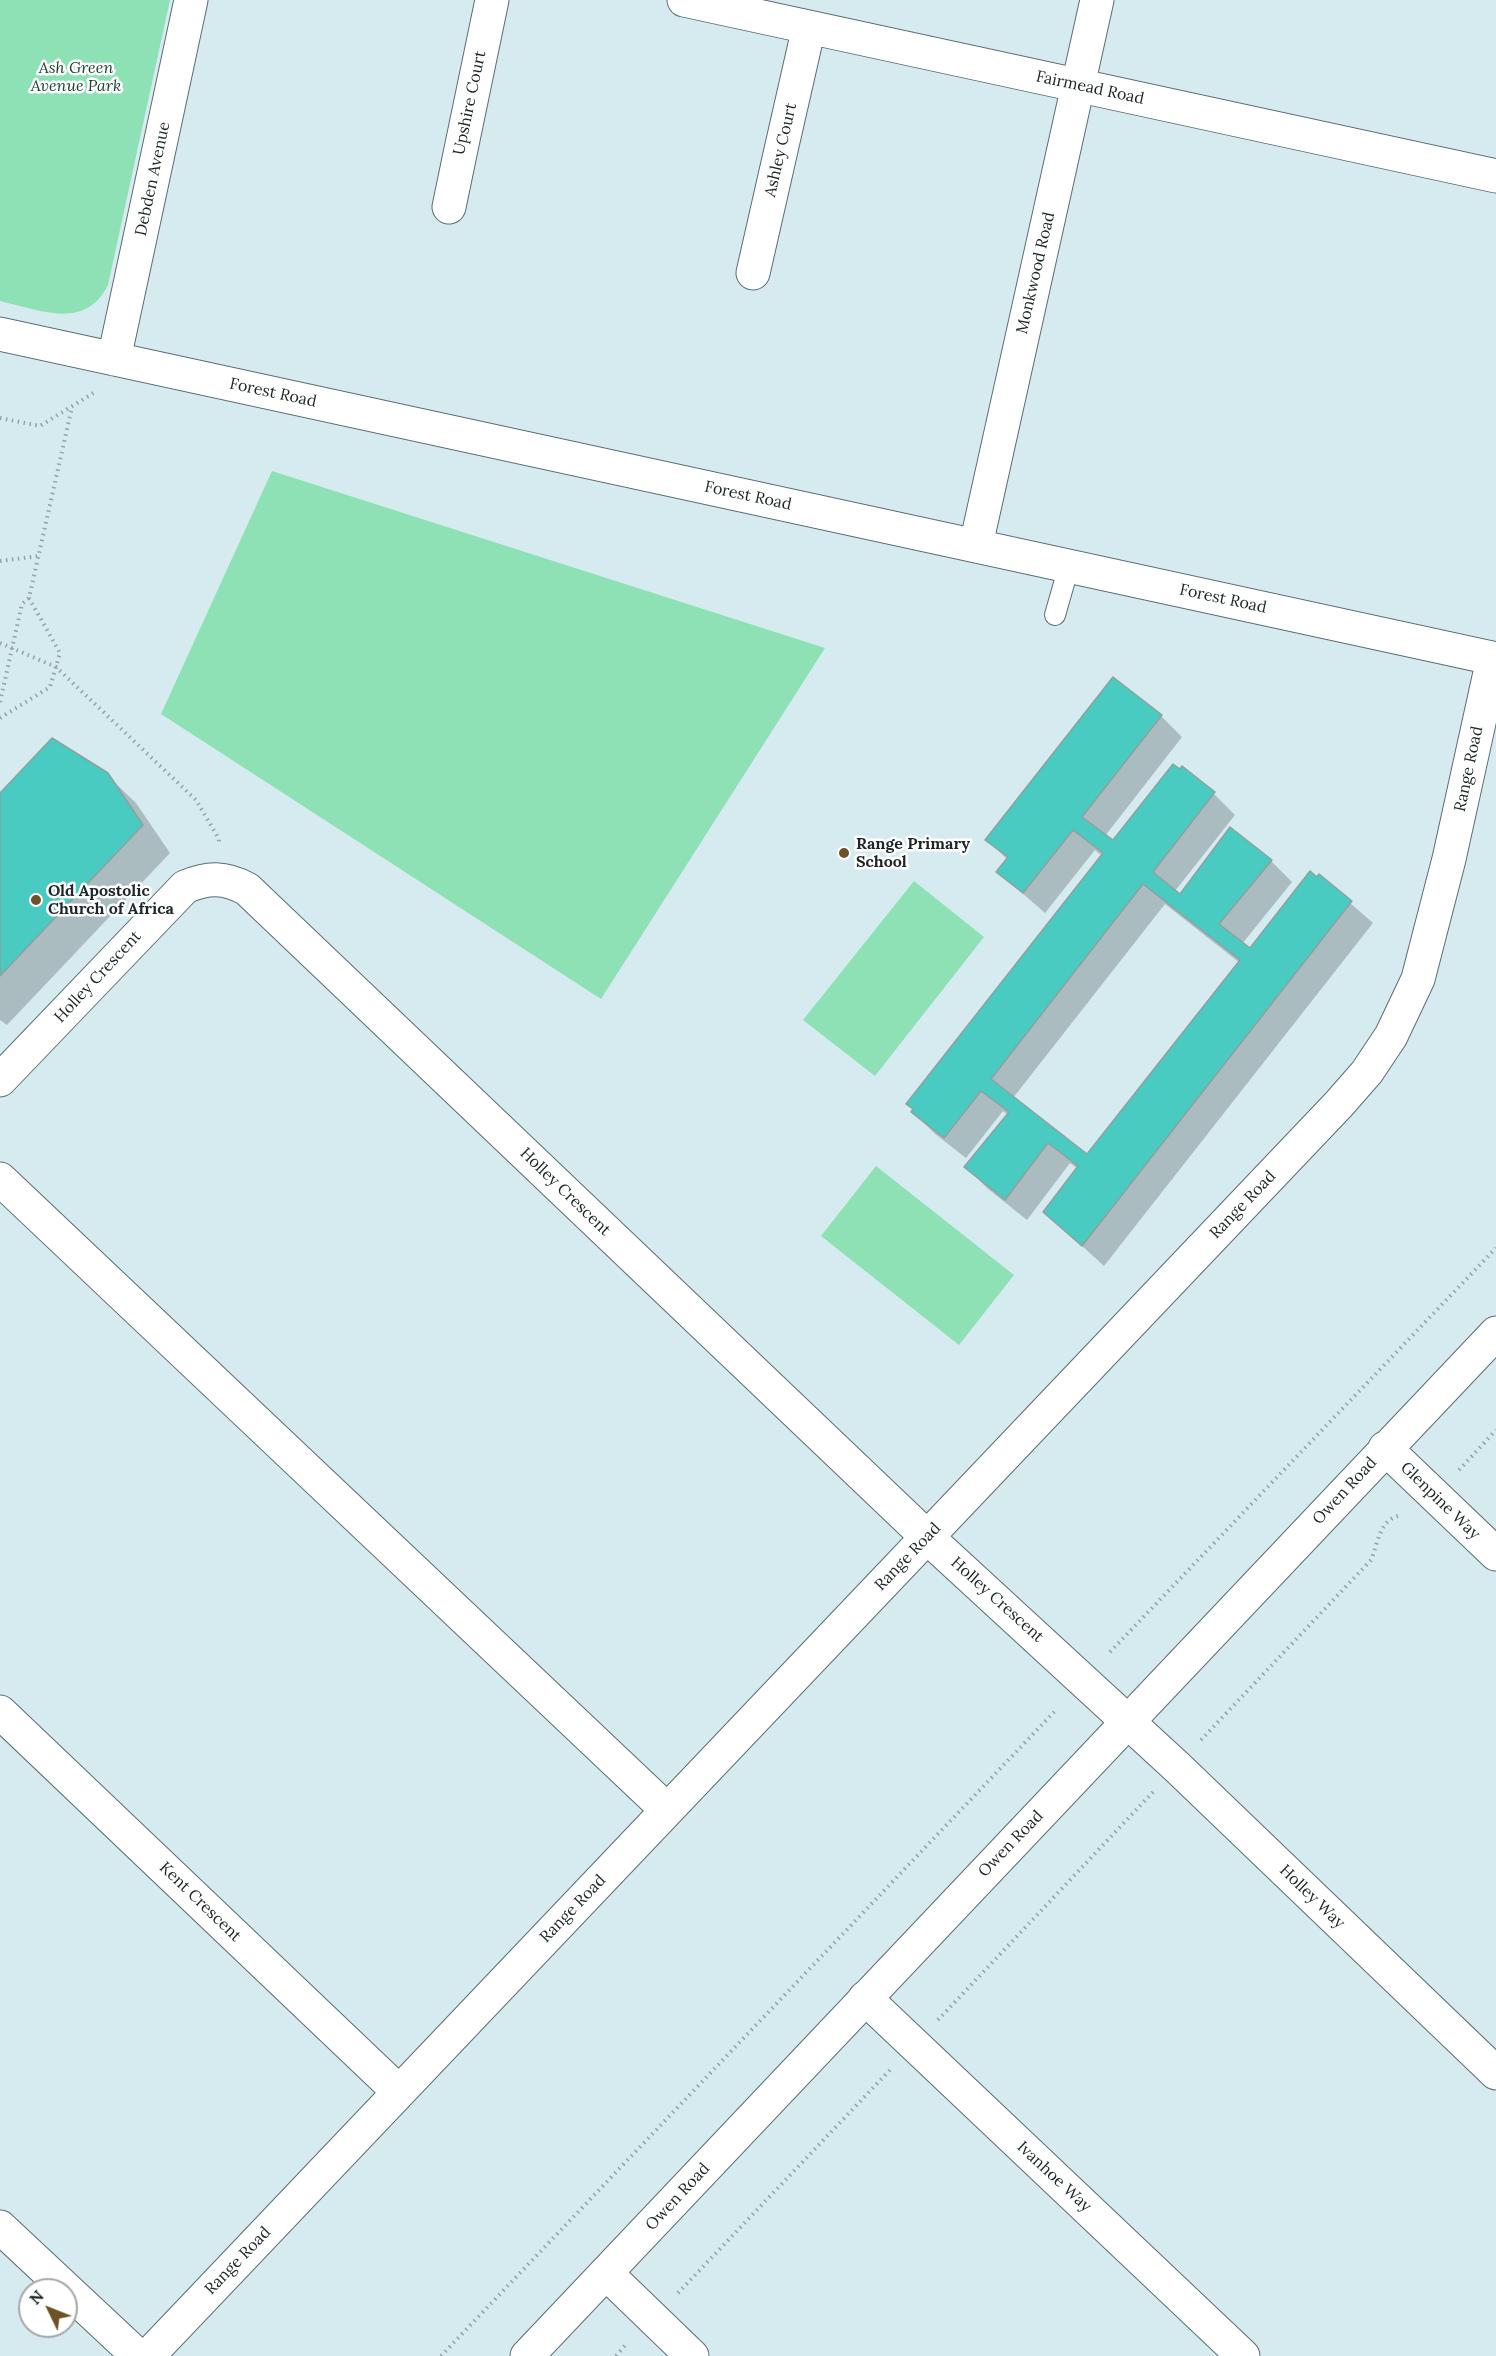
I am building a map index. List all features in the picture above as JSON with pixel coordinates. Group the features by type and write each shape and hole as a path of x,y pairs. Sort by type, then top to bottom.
{"street":[{"name":"Debden Avenue","path":"108,373 192,0"},
{"name":"Upshire Court","path":"448,207 492,0"},
{"name":"Fairmead Road","path":"684,0 1496,176"},
{"name":"Monkwood Road","path":"976,545 1097,0"},
{"name":"Ashley Court","path":"753,273 809,27"},
{"name":"Forest Road","path":"0,334 108,373 976,545 1495,659"},
{"name":"Range Road","path":"148,2356 1367,1072 1391,1036 1418,979 1449,859 1495,659"},
{"name":"Holley Crescent","path":"0,1080 185,887 201,880 219,879 234,882 247,889 927,1537 1128,1722"},
{"path":"0,1179 667,1810"},
{"name":"Owen Road","path":"527,2356 1496,1333"},
{"name":"Glenpine Way","path":"1385,1448 1496,1554"},
{"name":"Kent Crescent","path":"0,1712 399,2092"},
{"name":"Holley Way","path":"1128,1722 1496,2073"},
{"name":"Ivanhoe Way","path":"865,1998 1243,2356"},
{"path":"0,2227 138,2356"},
{"path":"606,2273 692,2356"}],"lane":[{"path":"1055,615 1069,566"}],"path":[{"path":"0,418 40,426 72,407 108,373"},
{"path":"0,702 22,604 29,598 72,407"},
{"path":"0,561 39,556"},
{"path":"0,718 50,687 57,667 60,653 29,598"},
{"path":"0,643 57,667 196,800 219,839 219,879"},
{"path":"1110,1652 1496,1248"},
{"path":"1458,1470 1496,1430"},
{"path":"1194,1748 1371,1560 1382,1525 1393,1517 1413,1514"},
{"path":"441,2356 1056,1710"},
{"path":"933,2025 1156,1788"},
{"path":"671,2300 896,2064"},
{"path":"616,2356 630,2341"}],"green space":[{"name":"Ash Green Avenue Park","path":"0,0 170,0 108,285 98,299 87,308 74,313 46,312 0,301"},
{"path":"272,471 825,648 601,999 161,714"},
{"path":"914,881 984,937 875,1076 803,1020"},
{"path":"876,1166 1014,1275 959,1345 821,1236"}],"building":[{"path":"1113,677 1162,715 1082,817 1113,840 1173,764 1180,769 1182,766 1215,792 1153,872 1180,894 1230,827 1272,860 1219,924 1250,948 1310,871 1317,877 1319,874 1352,901 1082,1246 1043,1212 1078,1166 1048,1143 1005,1200 964,1167 1009,1112 981,1091 944,1138 911,1112 913,1109 906,1104 1103,853 1073,830 1023,893 996,872 1008,857 985,840","holes":["1143,884 1240,960 1087,1154 991,1079"]},
{"name":"Old Apostolic Church of Africa","path":"52,738 108,773 143,825 0,976 0,793"}],"place":[{"name":"Range Primary School","path":"844,853"},
{"name":"Old Apostolic Church of Africa","path":"36,900"}]}
